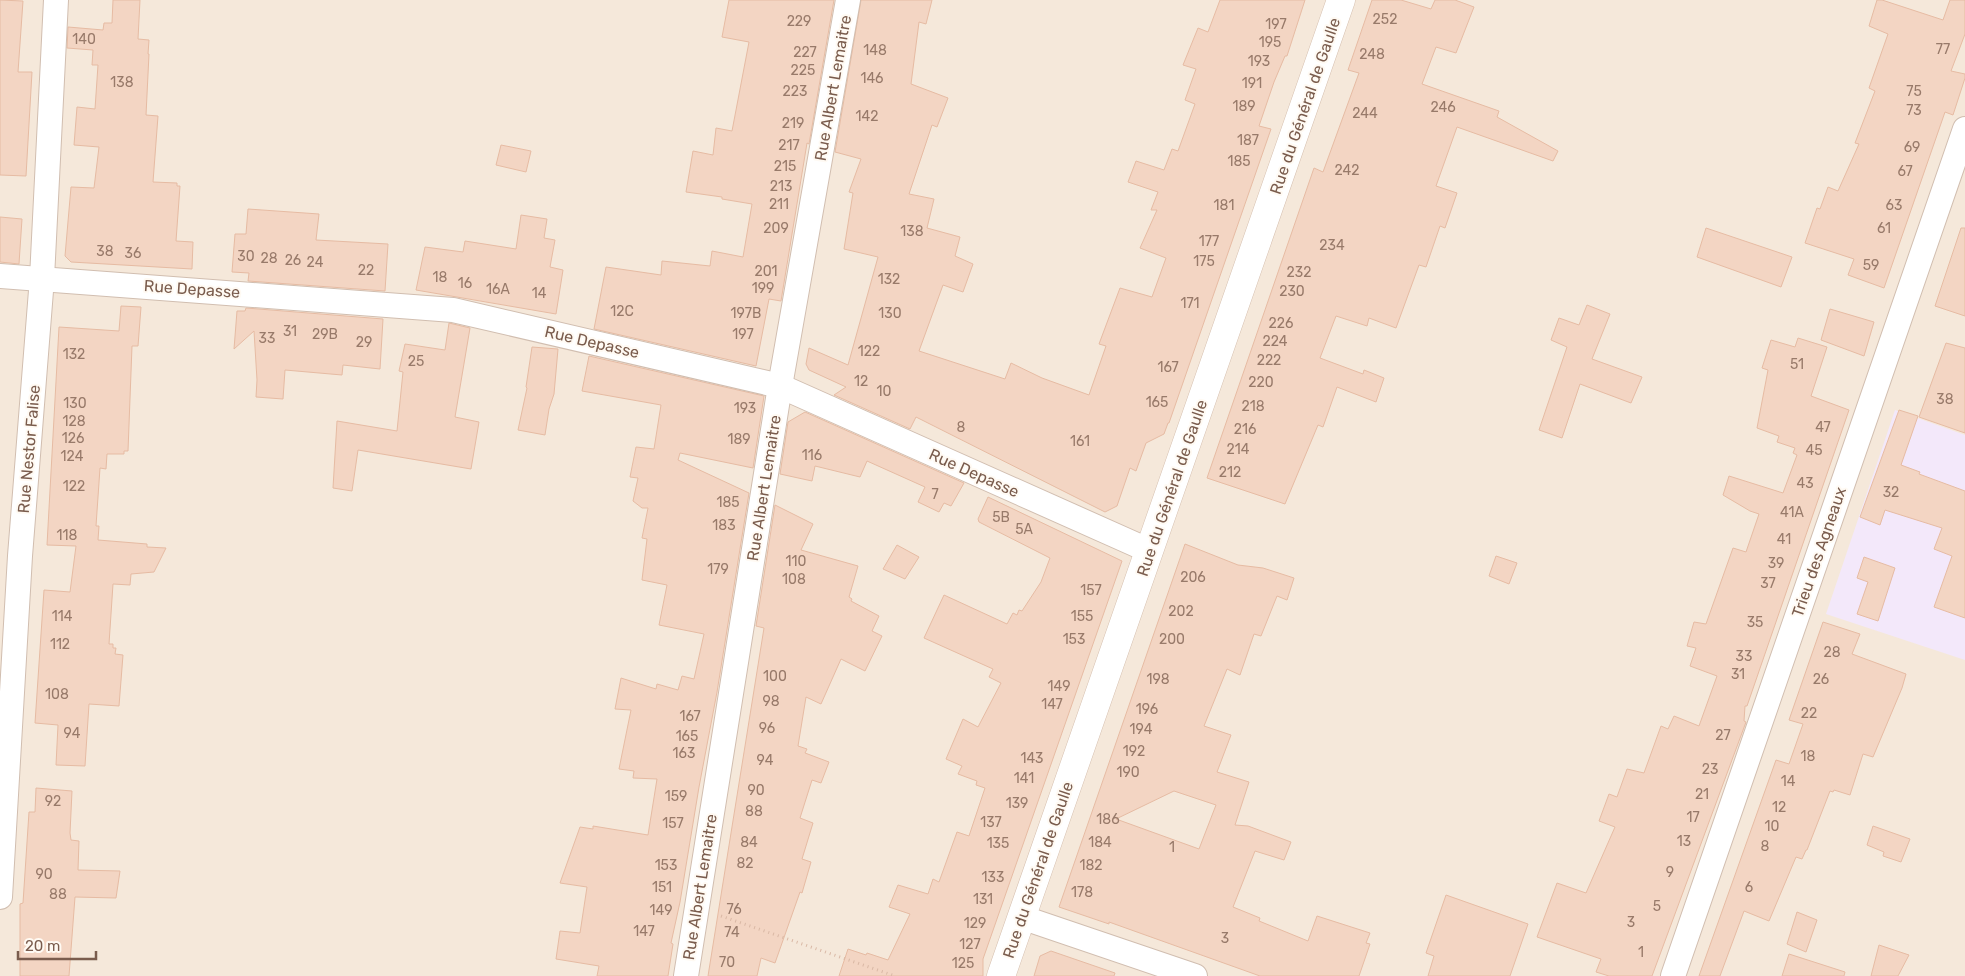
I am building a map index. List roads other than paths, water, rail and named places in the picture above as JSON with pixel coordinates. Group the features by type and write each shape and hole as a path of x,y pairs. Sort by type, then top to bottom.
{"main road":[{"name":"Rue du Général de Gaulle","path":"1001,976 1341,0"}],"street":[{"name":"Rue Nestor Falise","path":"0,898 20,556 42,278 56,0"},
{"name":"Rue Albert Lemaitre","path":"686,976 780,386 848,0"},
{"name":"Trieu des Agneaux","path":"1672,976 1965,129"},
{"name":"Rue Depasse","path":"0,276 453,310 780,386 1150,551"},
{"path":"1022,917 1195,976"}]}
